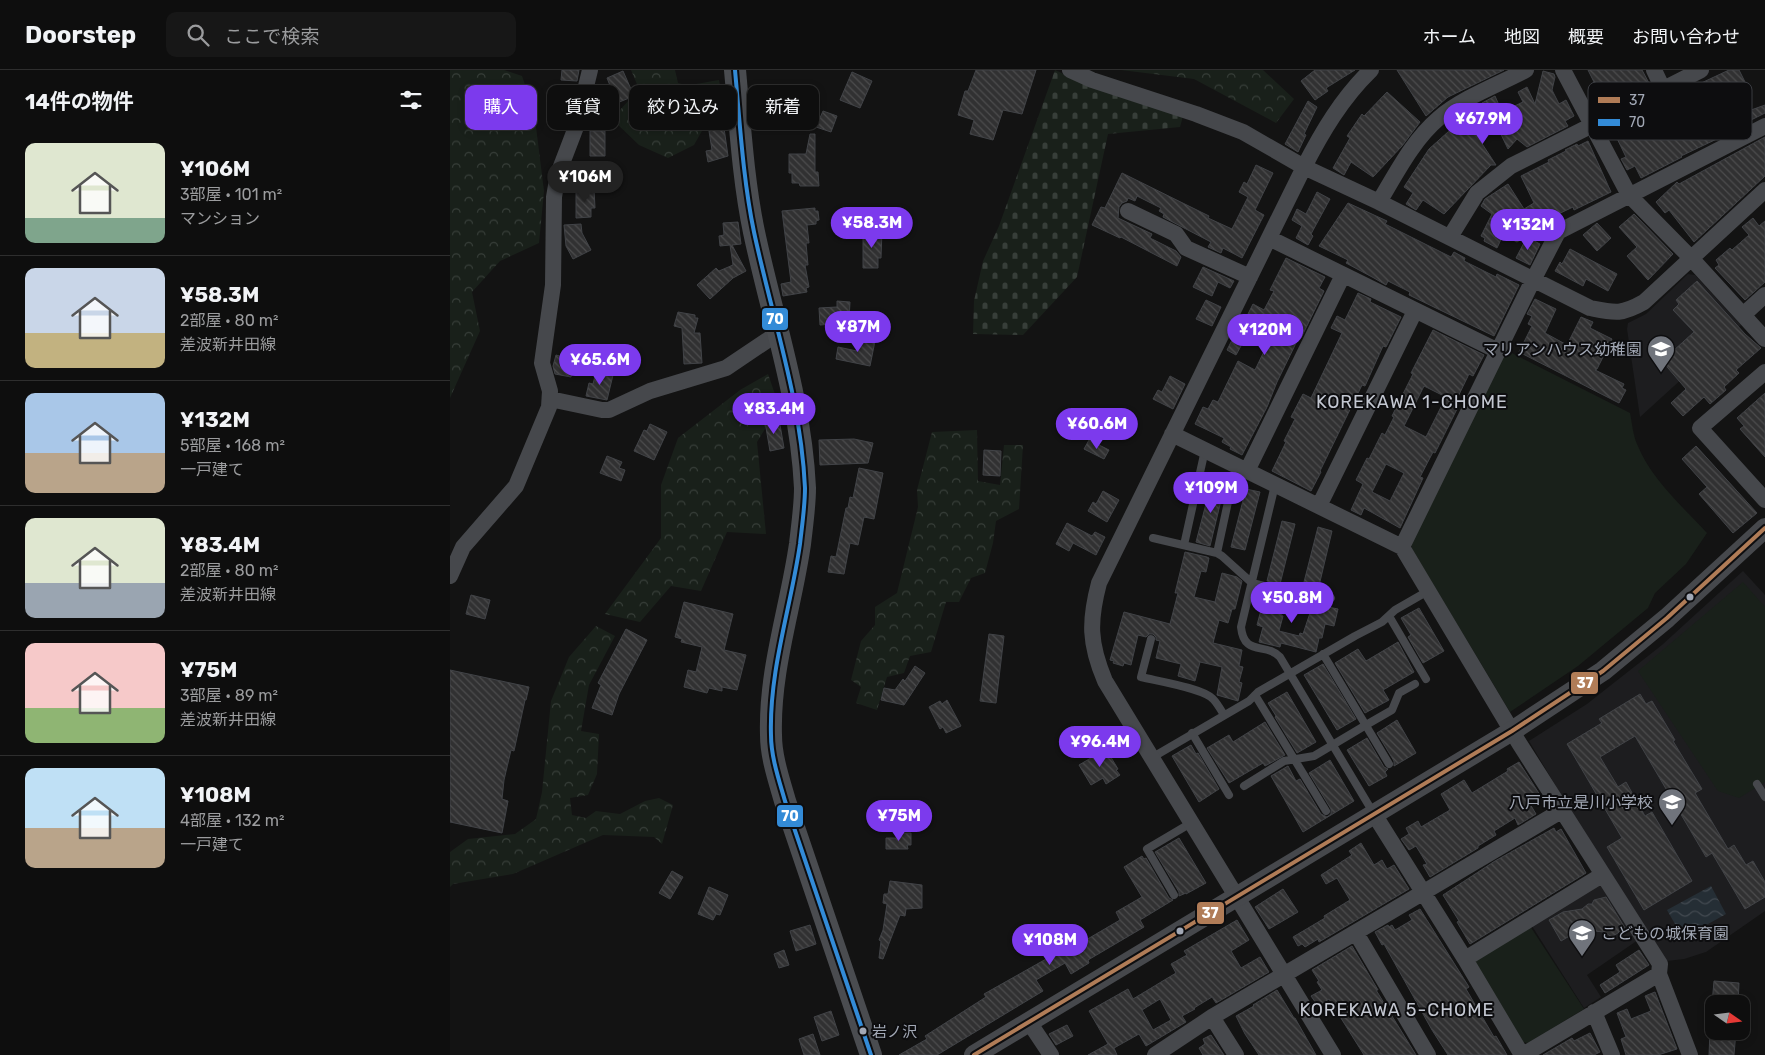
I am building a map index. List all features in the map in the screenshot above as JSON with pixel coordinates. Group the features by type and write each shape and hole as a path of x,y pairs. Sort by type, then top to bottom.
{"main road":[{"path":"735,70 747,186 754,231 790,378 799,424 805,491 798,558 771,702 771,736 775,767 871,1055"}],"street":[{"path":"450,576 463,547 516,486 549,407 550,392 542,363 553,285 554,197 558,174 576,127 590,70"},
{"path":"1070,70 1092,80 1196,114 1243,132 1304,167 1380,202 1590,308 1620,313 1644,302 1765,190"},
{"path":"1333,1055 1105,680 1099,666 1092,635 1092,609 1099,583 1304,167 1320,136 1345,98 1370,70"},
{"path":"1380,202 1410,150 1439,118 1466,101 1526,70"},
{"path":"1563,70 1588,117"},
{"path":"1654,70 1660,82"},
{"path":"1676,82 1701,70"},
{"path":"1752,132 1765,126"},
{"path":"1450,237 1477,192 1511,166 1588,127"},
{"path":"1600,140 1629,194 1691,258 1765,340"},
{"path":"1402,547 1533,279 1558,232 1737,140"},
{"path":"1128,211 1176,234 1186,248 1250,278"},
{"path":"1269,238 1343,276 1498,350"},
{"path":"1246,471 1343,276"},
{"path":"1743,315 1765,295"},
{"path":"1319,506 1415,311"},
{"path":"550,398 609,410 650,391 726,368 778,333"},
{"path":"1765,372 1700,428 1765,500"},
{"path":"1172,434 1402,547 1561,811 1660,964 1659,974 1690,1055"},
{"path":"974,1055 1512,731 1603,671 1667,618 1765,528"},
{"path":"1155,1055 1212,1018 1561,811"},
{"path":"1374,814 1465,959 1522,1055 1659,974"},
{"path":"1465,959 1602,875"},
{"path":"1356,933 1428,1055"},
{"path":"1594,1012 1612,1055"},
{"path":"1212,1018 1236,1055"},
{"path":"1030,1022 1051,1055"}],"lane":[{"path":"1184,545 1205,450"},
{"path":"1275,485 1241,627 1244,640 1253,647 1278,654 1374,814"},
{"path":"1216,553 1231,488"},
{"path":"1153,538 1216,553 1222,556 1252,583 1326,601 1331,598"},
{"path":"1153,757 1249,701 1255,695 1290,673 1382,622 1395,610 1428,591"},
{"path":"1388,616 1426,679"},
{"path":"1150,639 1141,677 1186,687 1209,695 1214,699 1224,715"},
{"path":"1323,654 1389,764"},
{"path":"1244,786 1284,761 1314,756 1392,710 1399,693 1415,684"},
{"path":"1255,695 1326,811"},
{"path":"1192,733 1229,795"},
{"path":"1757,784 1765,796"},
{"path":"1174,895 1147,849 1191,822"}],"shaded area":[{"name":"マリアンハウス幼稚園","path":"1688,274 1695,275 1741,325 1640,417 1627,329 1628,323 1646,314"},
{"name":"八戸市立是川小学校","path":"1743,571 1765,595 1765,911 1706,952 1684,959 1667,961 1659,959 1529,741 1587,704 1662,645"},
{"name":"こどもの城保育園","path":"1602,883 1638,940 1587,975 1601,997 1584,1008 1532,926"}],"green space":[{"path":"450,70 504,70 522,76 525,85 465,85 465,130 536,130 544,191 539,243 500,261 472,292 480,331 450,398"},
{"path":"631,70 675,70 678,83 693,84 719,80 720,85 637,85"},
{"path":"1055,70 1102,91 1183,116 1180,127 1108,134 1077,277 1023,335 973,334 974,301 983,261 999,226"},
{"path":"1121,70 1263,70 1294,99 1276,123 1194,79"},
{"path":"629,100 629,130 702,130 694,145 668,158 639,145 619,126 620,110"},
{"path":"1506,350 1630,413 1636,440 1650,469 1668,492 1707,533 1686,564 1655,593 1648,608 1578,666 1510,712 1412,549 1411,541"},
{"path":"768,374 779,406 757,442 766,534 727,532 701,591 671,586 640,622 605,614 661,538 661,485 678,438 740,390"},
{"path":"977,430 978,481 1000,485 1004,445 1023,445 1019,509 996,521 993,543 985,573 971,578 959,602 946,602 931,652 910,656 904,673 887,677 877,710 856,703 861,687 851,680 861,641 875,625 875,607 897,593 918,507 917,490 932,432"},
{"path":"1743,582 1765,607 1765,782 1739,798 1718,791 1638,671"},
{"path":"596,626 615,636 589,685 581,731 599,734 597,774 588,795 570,798 572,815 586,818 596,811 620,814 645,801 659,798 673,805 662,844 654,837 603,835 513,874 453,884 450,887 450,852 468,839 515,834 536,819 542,792 551,701 569,657"},
{"path":"1530,926 1584,1009 1528,1043 1522,1042 1475,967 1476,958"}],"water":[{"path":"1711,886 1726,914 1683,938 1667,910"}],"building":[{"path":"562,70 579,70 577,81 561,80"},
{"path":"976,70 1036,70 1022,114 1003,110 993,140 970,134 974,120 958,115 965,91 968,91"},
{"path":"1315,70 1355,70 1326,88 1328,91 1315,100 1301,81"},
{"path":"1397,70 1504,70 1448,97 1426,116"},
{"path":"1588,70 1642,70 1648,82 1594,82"},
{"path":"1729,70 1739,70 1745,82 1703,82"},
{"path":"623,71 629,85 629,98 619,102 619,85 610,85 607,78"},
{"path":"1543,71 1554,74 1552,90 1559,104 1566,100 1574,116 1565,121 1568,126 1527,147 1517,139 1508,149 1497,126 1477,136 1496,165 1491,165 1444,214 1423,200 1416,210 1406,204 1413,193 1404,187 1429,149 1458,123 1457,121 1483,107 1482,103 1495,96 1502,112 1523,102 1518,92 1527,87 1535,104"},
{"path":"852,72 872,81 860,108 840,100"},
{"path":"1387,92 1420,122 1402,146 1373,177 1351,162 1344,175 1333,168 1350,138 1347,136 1362,114 1364,116"},
{"path":"1308,101 1317,107 1298,152 1285,144"},
{"path":"1765,105 1765,113 1752,120 1752,110"},
{"path":"823,111 837,116 831,132 819,128 819,120"},
{"path":"724,130 728,156 708,162 706,151 712,150 709,131"},
{"path":"590,131 605,131 605,156 590,156"},
{"path":"810,134 815,134 815,172 818,172 819,186 800,186 799,183 792,183 792,173 789,173 789,154 806,154"},
{"path":"1765,137 1765,176 1694,242 1669,210 1665,213 1656,202 1677,182 1679,184"},
{"path":"1618,140 1715,140 1641,178 1635,166 1627,170 1621,159 1626,157"},
{"path":"1588,141 1611,192 1574,210 1573,207 1550,218 1551,220 1517,242 1503,235 1497,248 1484,241 1485,238 1481,236 1492,214 1481,206 1485,199 1508,184 1524,209 1534,203 1521,176 1549,162 1548,160 1565,150"},
{"path":"1256,165 1273,173 1255,210 1264,215 1242,258 1223,248 1221,253 1208,247 1211,242 1163,217 1164,214 1159,211 1161,208 1137,196 1135,201 1128,198 1127,201 1122,203 1119,207 1118,218 1152,234 1150,238 1176,251 1181,257 1177,266 1121,237 1092,225 1101,207 1105,208 1122,173 1232,229 1248,197 1239,192 1244,182 1247,184"},
{"path":"594,189 595,208 591,208 591,217 576,218 576,190"},
{"path":"1317,192 1330,199 1311,234 1313,236 1308,245 1296,238 1302,226 1292,220 1297,209 1306,214"},
{"path":"1348,203 1387,221 1385,224 1451,257 1454,252 1465,258 1464,261 1496,277 1497,274 1519,285 1494,336 1409,295 1410,292 1388,281 1386,285 1346,263 1348,260 1319,246"},
{"path":"815,208 815,211 818,211 819,220 816,221 816,224 807,225 809,243 806,243 808,265 805,265 809,287 806,288 807,292 783,296 781,284 791,282 782,211"},
{"path":"1634,214 1673,254 1648,280 1627,256 1637,247 1619,227"},
{"path":"1753,218 1759,226 1765,221 1765,282 1745,300 1715,268 1719,265 1716,260 1730,248 1732,250 1749,235 1742,227"},
{"path":"738,222 741,244 732,245 746,271 733,278 710,299 697,285 716,268 719,271 733,265 730,245 720,246 719,236 724,235 723,223"},
{"path":"1597,223 1611,238 1597,251 1583,235"},
{"path":"581,224 582,233 591,250 573,259 566,246 564,225"},
{"path":"863,231 882,231 881,258 878,258 878,268 863,268"},
{"path":"1527,237 1540,244 1530,265 1516,258"},
{"path":"1570,249 1617,274 1608,291 1586,279 1583,286 1555,271 1560,262 1562,264"},
{"path":"1286,258 1325,277 1319,288 1324,291 1301,338 1299,337 1267,407 1242,455 1230,449 1231,447 1222,442 1224,438 1195,424 1203,407 1208,409 1213,400 1218,402 1238,361 1255,370 1270,339 1242,326 1253,304 1264,310 1274,291 1270,290"},
{"path":"1203,267 1234,281 1230,288 1218,282 1212,296 1193,287"},
{"path":"1697,281 1745,334 1761,348 1736,370 1739,373 1724,387 1726,390 1710,404 1704,397 1683,416 1671,403 1686,389 1662,361 1694,332 1673,310 1679,304 1676,300"},
{"path":"1358,293 1371,299 1370,302 1401,317 1386,347 1383,346 1365,386 1362,385 1311,491 1272,471 1295,419 1291,417 1303,394 1311,398 1342,333 1331,328 1337,316 1345,320"},
{"path":"1535,299 1556,309 1545,333 1567,345 1581,317 1593,322 1590,328 1612,339 1595,370 1624,384 1622,388 1626,390 1619,403 1519,352 1532,326 1528,324 1532,316 1527,314"},
{"path":"1206,300 1221,307 1212,326 1196,319"},
{"path":"837,301 850,302 849,319 833,318 833,324 820,325 819,308 837,307"},
{"path":"678,312 695,315 695,318 698,318 694,333 700,333 702,363 684,364 682,328 674,326"},
{"path":"1237,330 1247,335 1236,355 1227,350"},
{"path":"1433,330 1484,355 1473,376 1469,374 1453,407 1457,409 1435,453 1433,452 1420,477 1423,478 1400,528 1364,508 1361,515 1351,510 1363,484 1356,480 1382,433 1385,435 1394,417 1392,416 1413,374 1411,373","holes":["1424,386 1446,397 1426,437 1404,426","1386,464 1404,473 1390,501 1372,492"]},
{"path":"860,338 875,341 870,366 836,359 838,347 857,351"},
{"path":"556,355 574,360 571,377 555,374 553,366"},
{"path":"596,372 613,375 607,400 586,396 589,383 593,384"},
{"path":"1170,376 1185,384 1173,409 1153,399 1158,390 1162,392"},
{"path":"1765,393 1765,457 1740,429 1744,426 1737,418"},
{"path":"779,419 784,448 770,451 765,422"},
{"path":"650,424 667,432 654,460 634,451 644,430 647,431"},
{"path":"854,439 873,443 868,463 820,465 819,440"},
{"path":"1089,440 1109,450 1104,459 1084,449"},
{"path":"1696,446 1757,513 1733,533 1699,494 1707,487 1682,459"},
{"path":"984,450 1001,451 1000,476 983,475"},
{"path":"607,456 622,462 619,468 625,470 621,481 600,473"},
{"path":"859,468 883,473 874,519 864,517 858,545 850,543 844,574 828,572 831,556 836,557 846,508 848,508 850,497 853,498"},
{"path":"1212,481 1225,484 1210,546 1196,542"},
{"path":"1246,489 1260,492 1245,550 1231,547"},
{"path":"1103,491 1119,500 1107,522 1088,511 1093,502 1096,504"},
{"path":"1282,521 1295,524 1280,584 1267,581"},
{"path":"1067,523 1092,536 1095,532 1105,537 1096,555 1073,543 1069,551 1056,544"},
{"path":"1318,527 1332,531 1318,590 1303,586"},
{"path":"1185,552 1209,558 1206,572 1201,571 1194,597 1215,602 1222,573 1237,577 1242,581 1235,609 1232,609 1228,623 1219,620 1213,643 1242,650 1239,666 1243,667 1239,682 1242,683 1238,701 1217,695 1222,667 1200,662 1195,681 1178,676 1181,664 1156,658 1160,641 1156,640 1153,634 1149,634 1146,637 1138,635 1131,665 1124,663 1123,666 1110,660 1124,612 1170,624 1178,593 1175,593"},
{"path":"1264,592 1278,595 1277,597 1284,599 1281,615 1283,616 1279,631 1299,636 1300,633 1303,634 1313,604 1338,609 1334,626 1325,624 1316,652 1281,643 1280,647 1259,642 1263,627 1257,625 1261,610 1256,609 1260,593 1264,594"},
{"path":"471,595 490,600 485,619 466,614"},
{"path":"684,602 733,614 724,650 746,655 737,690 722,687 722,691 709,688 707,693 684,687 688,670 696,672 702,647 681,642 682,639 675,637"},
{"path":"1419,608 1444,651 1423,663 1408,637 1411,635 1401,618"},
{"path":"626,629 647,640 619,694 612,715 592,708 601,685 598,683"},
{"path":"989,634 1004,636 996,703 980,701"},
{"path":"1398,642 1414,672 1383,690 1389,700 1365,713 1335,663 1358,649 1366,661"},
{"path":"1323,664 1356,719 1337,730 1304,675"},
{"path":"915,666 925,673 904,705 881,700 884,688 895,690 903,679 905,681"},
{"path":"450,670 529,687 514,751 511,750 504,780 502,799 508,801 502,833 450,822"},
{"path":"1287,692 1316,742 1297,753 1268,703"},
{"path":"1640,694 1646,704 1652,701 1675,740 1673,741 1702,789 1695,793 1728,849 1734,845 1746,865 1753,861 1765,882 1765,897 1745,909 1712,853 1706,857 1635,736 1600,757 1618,787 1626,782 1645,816 1652,812 1692,881 1644,910 1607,847 1622,838 1567,744 1602,723 1599,719"},
{"path":"947,700 961,726 946,733 943,727 940,729 929,707 940,701 942,704"},
{"path":"1397,720 1416,753 1394,766 1394,761 1377,733"},
{"path":"1265,722 1285,755 1265,766 1263,763 1229,783 1207,748 1229,735 1233,742"},
{"path":"1367,738 1384,767 1388,769 1385,772 1387,776 1369,786 1347,750"},
{"path":"1191,745 1196,754 1198,753 1219,789 1199,802 1172,756"},
{"path":"1106,749 1120,775 1106,784 1103,778 1091,785 1079,765"},
{"path":"1330,760 1354,801 1303,832 1271,776 1288,766 1296,781 1300,779 1321,814 1327,817 1331,814 1331,809 1309,773"},
{"path":"1519,762 1540,795 1536,798 1537,800 1530,804 1536,814 1518,825 1515,818 1494,831 1496,835 1478,846 1478,848 1430,877 1423,865 1427,864 1416,846 1409,850 1401,839 1409,834 1406,828 1418,821 1421,827 1450,810 1441,794 1464,780 1472,793"},
{"path":"1554,828 1556,832 1561,829 1586,873 1470,944 1443,895 1495,861"},
{"path":"901,833 911,833 911,845 907,845 908,849 886,849 886,838 901,838"},
{"path":"1179,838 1206,883 1179,896 1179,892 1155,852"},
{"path":"1361,843 1374,865 1382,860 1387,869 1394,865 1409,889 1319,942 1318,939 1305,947 1302,944 1298,946 1293,937 1350,900 1337,878 1326,884 1321,875 1352,855 1349,851"},
{"path":"1142,856 1144,859 1146,858 1169,898 1173,900 1140,920 1144,927 1088,960 1089,963 1071,974 1065,963 1036,980 1043,991 937,1055 899,1055 927,1039 925,1036 986,997 984,994 1120,920 1116,912 1142,897 1124,867"},
{"path":"672,871 683,877 670,899 659,893"},
{"path":"890,881 922,885 922,908 906,909 905,916 900,915 883,959 879,958 881,941 879,940 883,930 887,904 883,903 884,894 888,894"},
{"path":"709,887 728,895 720,915 716,914 713,920 698,914"},
{"path":"1283,889 1298,912 1269,929 1255,907"},
{"path":"1606,897 1625,928 1612,937 1604,932 1594,931 1573,934 1561,941 1549,920 1563,912 1582,909 1588,904 1592,904 1594,900"},
{"path":"1420,909 1469,987 1466,989 1494,1037 1496,1036 1507,1055 1448,1055 1432,1030 1384,944 1382,945 1375,932 1388,925 1389,927 1392,925 1395,930 1412,920 1409,915"},
{"path":"1237,920 1249,940 1231,951 1241,968 1260,957 1269,972 1216,1003 1212,997 1182,1016 1186,1022 1146,1046 1139,1034 1114,1048 1117,1055 1088,1055 1108,1044 1089,1011 1128,989 1133,999 1176,973 1171,964 1187,955 1184,951","holes":["1160,999 1171,1020 1153,1030 1142,1010"]},
{"path":"810,925 816,944 796,951 790,931"},
{"path":"1352,946 1378,990 1376,990 1416,1055 1364,1055 1329,999 1318,1006 1311,996 1322,990 1312,970"},
{"path":"784,950 789,965 779,968 774,954"},
{"path":"1639,950 1649,965 1605,993 1600,985 1620,972 1616,965"},
{"path":"1714,981 1739,983 1738,995 1713,995"},
{"path":"1277,990 1316,1055 1259,1055 1245,1034 1236,1016"},
{"path":"1655,992 1677,1049 1658,1055 1626,1055 1621,1039 1626,1037 1617,1013 1627,1009 1631,1019 1651,1011 1645,996"},
{"path":"831,1011 839,1035 822,1041 814,1017"},
{"path":"1067,1025 1073,1036 1056,1045 1049,1034"},
{"path":"1590,1033 1600,1052 1594,1055 1543,1055 1572,1038 1574,1041"},
{"path":"813,1034 820,1055 804,1055 799,1039"},
{"path":"1211,1035 1224,1055 1203,1055 1199,1048 1205,1044 1203,1039"},
{"path":"1710,1040 1735,1040 1734,1055 1709,1055"}],"transit line":[{"name":"70","path":"735,70 742,151 750,212 792,391 798,423 805,488 800,544 773,687 771,711 772,752 785,801 871,1055"},
{"name":"37","path":"974,1055 1512,731 1603,671 1667,618 1765,528"}],"place":[{"name":"マリアンハウス幼稚園","path":"1661,373"},
{"name":"八戸市立是川小学校","path":"1672,826"},
{"name":"こどもの城保育園","path":"1582,957"},
{"name":"岩ノ沢","path":"863,1031"}],"district":[{"name":"KOREKAWA 1-CHOME","path":"1412,402"},
{"name":"KOREKAWA 5-CHOME","path":"1397,1010"}]}
